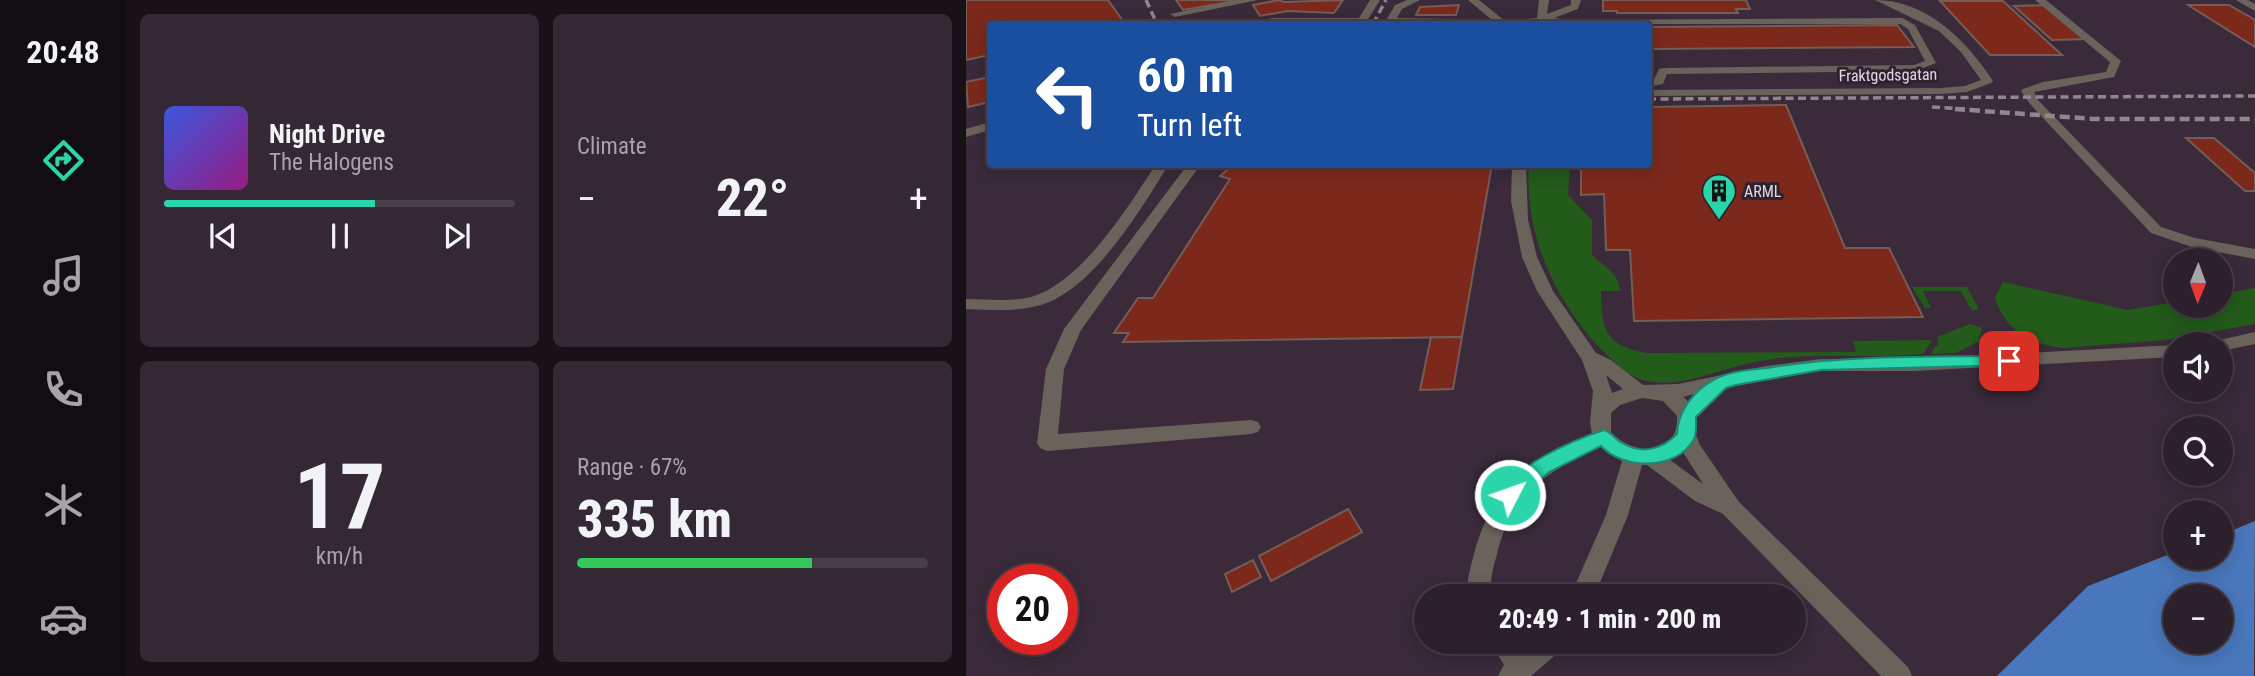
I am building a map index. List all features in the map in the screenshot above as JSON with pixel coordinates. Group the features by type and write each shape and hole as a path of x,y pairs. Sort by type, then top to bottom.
{"street":[{"path":"1175,14 1253,0"},
{"path":"1362,21 1375,0"},
{"path":"1391,21 1398,7 1415,0"},
{"path":"1473,0 1500,21"},
{"path":"1542,21 1544,0"},
{"path":"1542,21 1570,9 1576,0"},
{"name":"Fraktgodsgatan","path":"1652,93 1941,91 1983,86 1987,81 1975,60 1948,30 1913,12 1880,0"},
{"path":"2040,0 2116,61 2110,75 2043,85 2027,92 2034,102 2156,230 2192,242 2255,254"},
{"path":"2241,0 2255,8"},
{"path":"1542,21 1795,18 1913,12"},
{"path":"1556,20 1562,21"},
{"path":"1652,23 1902,21 1912,27 1931,63 1915,68 1663,71 1659,82 1652,83"},
{"path":"1652,75 1662,75"},
{"path":"966,133 987,128"},
{"path":"966,304 1031,302 1045,298 1068,285 1142,197 1160,168"},
{"path":"1192,168 1073,329 1055,369 1047,443 1251,427"},
{"path":"1519,168 1520,217 1534,270 1553,304 1590,357 1603,393 1600,426 1604,437 1613,447 1642,456 1703,495 1731,508"},
{"path":"2233,343 2255,338"},
{"path":"1603,409 1618,396 1720,384 1766,372 1821,365 1914,365 2163,352"},
{"path":"1590,357 1646,391 1674,400 1687,426 1692,454 1723,493 1731,508 1899,676"},
{"path":"1642,456 1673,450 1687,426 1720,384"},
{"path":"1481,584 1486,542 1500,508 1542,467 1574,449 1604,437"},
{"path":"1588,584 1642,456"},
{"path":"1508,654 1516,671 1537,654"}],"green space":[{"path":"1529,168 1570,168 1568,195 1592,220 1592,255 1614,274 1619,284 1620,291 1601,291 1604,325 1614,340 1632,350 1646,353 1856,352 1853,341 1932,340 1923,354 1787,357 1668,383 1637,378 1620,367 1600,348 1569,309 1556,287 1537,240 1529,190"},
{"path":"2003,282 2128,310 2163,304 2163,318 2233,318 2233,292 2255,288 2255,324 2210,332 2163,332 2163,340 2062,348 2039,343 2020,334 2005,319 1995,298"},
{"path":"1912,287 1967,287 1979,309 1972,311 1961,291 1923,291 1931,308 1925,308"},
{"path":"1970,324 1982,328 1979,341 1956,353 1931,354 1935,346 1939,346 1937,337"}],"water":[{"path":"2255,521 2254,676 1997,676 2088,586 2163,557 2163,570 2233,570 2233,530"}],"building":[{"path":"966,0 1108,0 1123,21 987,21 987,56 966,60"},
{"path":"1176,0 1241,0 1183,10"},
{"path":"1279,0 1343,0 1334,13 1288,11 1260,16 1253,5"},
{"path":"1603,0 1746,0 1750,9 1736,9 1738,13 1617,13 1603,11"},
{"path":"1940,1 2003,1 2062,55 1990,55"},
{"path":"1459,5 1456,15 1416,15 1420,7"},
{"path":"2046,5 2087,39 2052,40 2014,6"},
{"path":"2188,5 2229,5 2255,20 2255,47"},
{"path":"1897,25 1914,47 1652,49 1652,27"},
{"path":"987,78 987,103 968,107 966,82"},
{"name":"ARML","path":"1786,105 1845,248 1889,248 1923,317 1634,321 1630,250 1606,250 1604,194 1581,195 1581,168 1652,168 1652,107"},
{"path":"2186,138 2214,138 2255,173 2255,191 2245,191"},
{"path":"1229,168 1491,168 1462,337 1123,342 1129,333 1114,333 1138,298 1153,298 1230,179 1220,176"},
{"path":"1431,337 1462,337 1453,389 1420,390"},
{"path":"1348,509 1362,532 1271,581 1259,556"},
{"path":"1253,560 1261,577 1232,592 1225,574"}],"railway":[{"path":"1146,0 1156,21"},
{"path":"1375,21 1386,0"},
{"path":"1652,99 2255,96"},
{"path":"1932,107 1979,110"},
{"path":"1955,109 2094,119 2255,119"}],"place":[{"name":"ARML","path":"1719,221"}],"route":[{"path":"1510,495 1542,467 1574,449 1604,437 1613,447 1634,456 1659,456 1673,450 1686,436 1689,426 1687,415 1720,384 1735,379 1783,369 1821,365 2009,361"}]}
